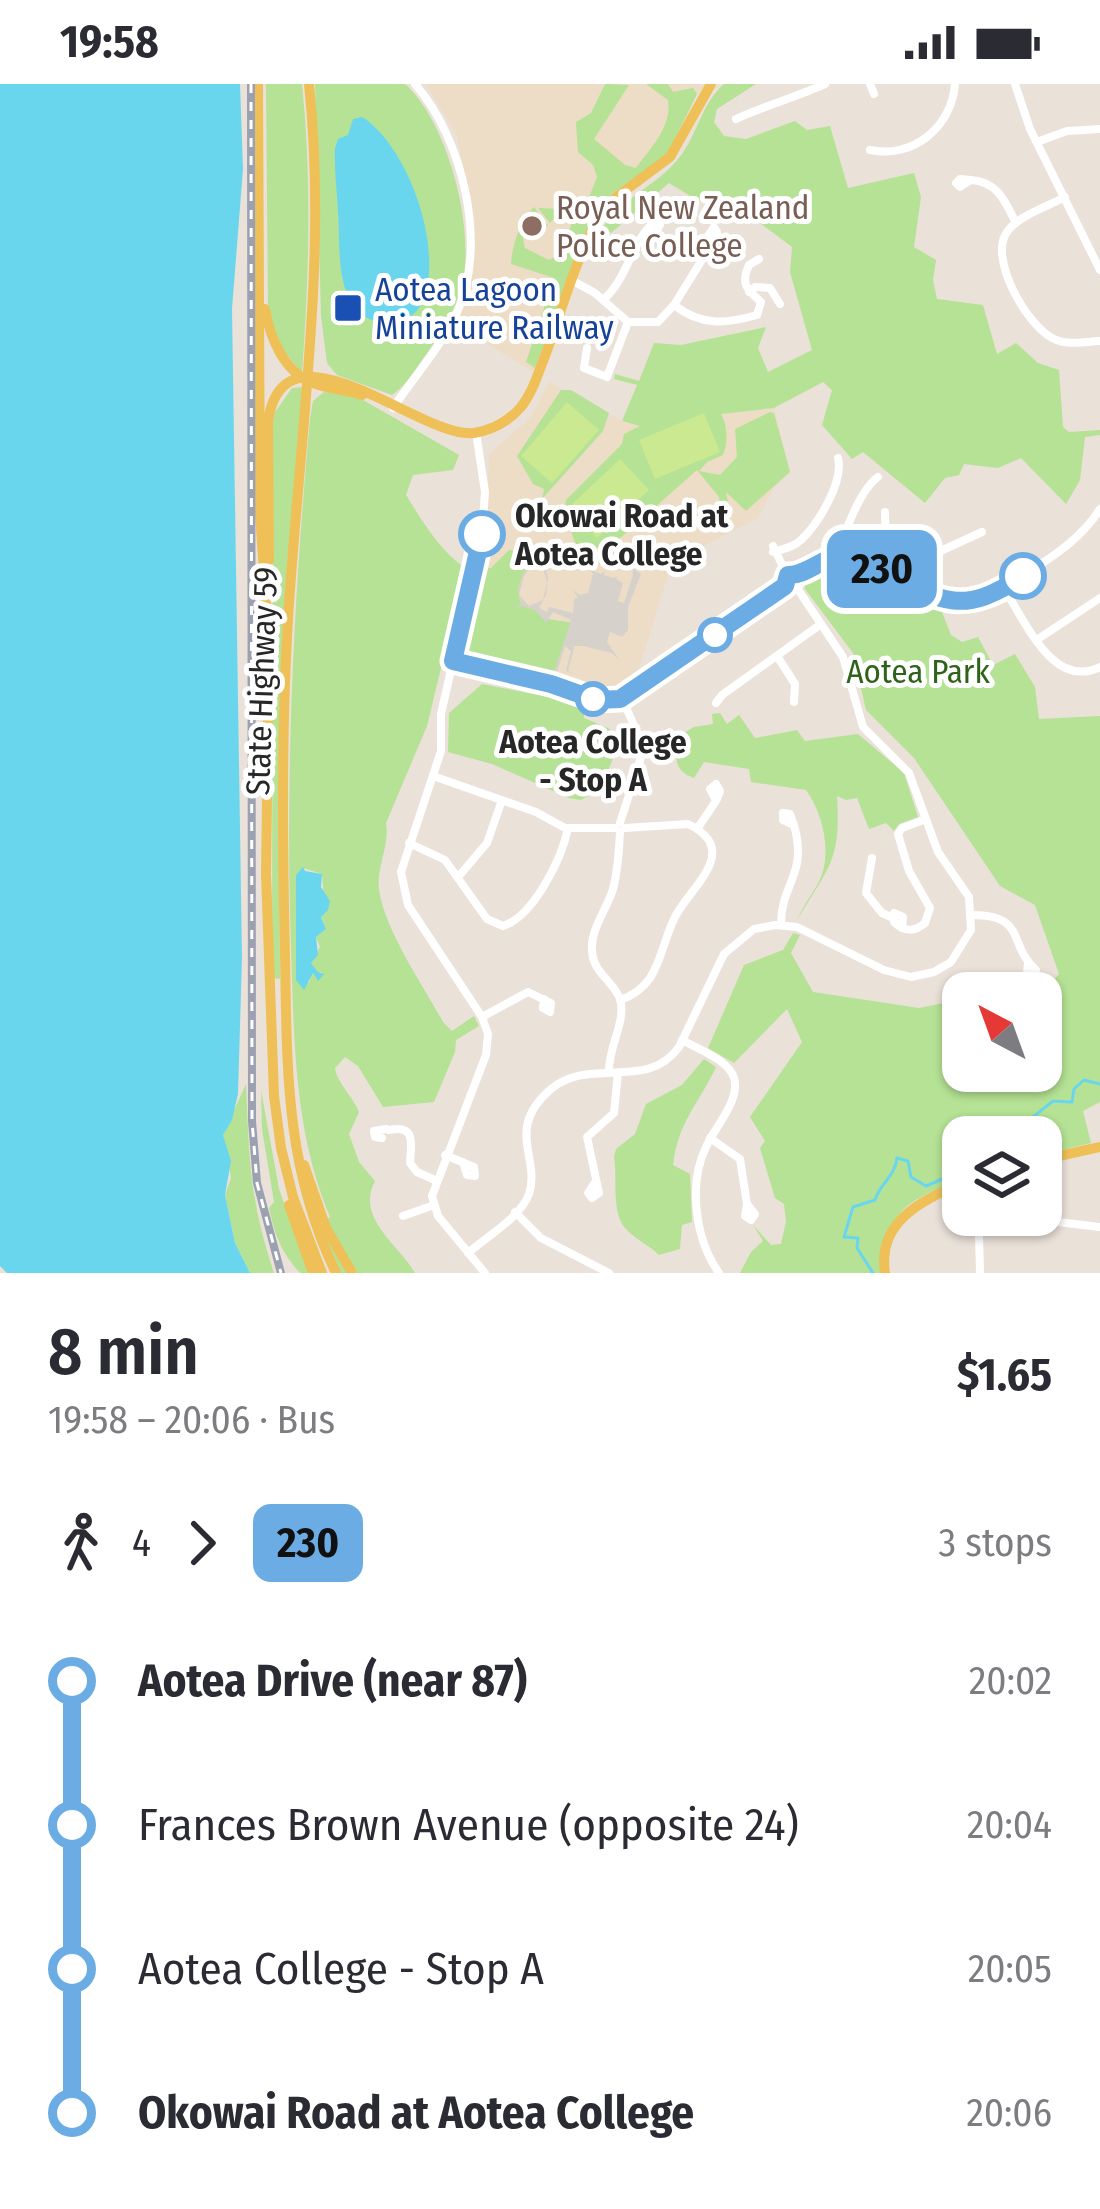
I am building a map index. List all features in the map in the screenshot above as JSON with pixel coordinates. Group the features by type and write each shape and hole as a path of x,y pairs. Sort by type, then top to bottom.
{"main road":[{"name":"State Highway 59","path":"258,84 260,514 269,653 266,874 274,1096 290,1185 317,1273"},
{"name":"State Highway 59","path":"309,84 316,169 312,327 284,694 283,879 290,1116 304,1196 336,1273"},
{"path":"576,282 603,212 670,157 711,84"},
{"path":"312,327 315,363 332,383 442,429 477,435 506,421 525,401 606,218 680,155 706,101 720,84"},
{"path":"260,270 276,347 307,380"},
{"path":"269,653 270,408 293,382 307,380 362,387 393,408"},
{"path":"304,418 316,394 332,383"},
{"path":"290,1116 312,1194 352,1273"},
{"path":"1062,1156 1100,1148"},
{"path":"885,1273 888,1241 901,1218 942,1192"}],"street":[{"path":"393,408 459,308 471,243 452,144 416,84"},
{"path":"736,118 790,96 802,97 825,84"},
{"path":"870,150 892,151 927,139 953,98 955,84"},
{"path":"1015,84 1036,142 1100,270"},
{"path":"1036,142 1066,131 1100,129"},
{"path":"971,180 987,182 999,191 1016,223"},
{"path":"1065,197 1016,223 1001,243 1001,265 1039,328 1067,343 1100,341"},
{"path":"603,300 622,280 643,237"},
{"path":"576,282 628,322 658,322 674,305 707,249"},
{"path":"674,305 692,319 707,322 753,316 762,308 761,302 744,282 746,272 759,259"},
{"path":"748,292 755,287 770,288 780,304"},
{"path":"587,348 584,368 607,376 628,322"},
{"path":"362,387 392,397 409,385"},
{"path":"477,435 485,515 441,714 441,751 401,872 406,899 482,1017 488,1034 486,1055 435,1180 434,1205 441,1221 485,1273"},
{"path":"468,1253 515,1212 530,1192 525,1140 538,1103 570,1077 660,1066 682,1040 729,948 749,932 781,925 805,930 884,970 911,977 951,962 968,938 973,914 966,890 941,856 905,768 860,722 848,666 773,549 793,546 805,536 833,488 840,469 838,458"},
{"path":"841,555 844,536 867,485 878,477"},
{"path":"453,661 596,700 622,698 825,560 841,555 866,560 934,598 976,601 1004,589 1070,544 1100,509"},
{"path":"885,512 884,536 892,562 888,572"},
{"path":"934,554 982,532"},
{"path":"1004,589 1053,661 1067,671 1084,673 1100,667"},
{"path":"1038,639 1100,598"},
{"path":"716,704 722,694 821,624"},
{"path":"777,656 795,684 794,702"},
{"path":"596,1181 587,1137 616,1109 610,1047 621,1019 620,1000 598,970 593,938 614,887 620,828 642,754 622,698"},
{"path":"433,776 568,828 678,822 697,829 710,845 708,872 674,917 650,982 637,994 620,1000"},
{"path":"459,876 487,843 502,800"},
{"path":"697,829 716,800"},
{"path":"872,858 866,893 882,913 902,916 902,928 922,926 930,908 910,872 898,834 926,819"},
{"path":"781,925 782,907 800,861 794,826"},
{"path":"409,844 438,855 459,876 488,921 497,926 512,923 558,864 568,828"},
{"path":"973,914 993,915 1009,923 1028,963"},
{"path":"482,1017 523,993 544,999"},
{"path":"682,1040 731,1071 736,1087 699,1164 695,1194 715,1272"},
{"path":"389,1130 410,1133 414,1145 410,1163 435,1180"},
{"path":"710,1138 740,1159 747,1205"},
{"path":"445,1155 463,1162"},
{"path":"403,1216 434,1205"},
{"path":"515,1212 541,1238 609,1273"},
{"path":"1062,1219 1100,1227"},
{"path":"979,1236 980,1273"}],"shaded area":[{"name":"Royal New Zealand Police College","path":"426,84 707,84 697,94 678,137 658,162 609,196 596,213 533,372 455,324 470,288 475,221 457,136"},
{"path":"549,382 622,421 639,425 681,402 723,414 774,408 790,472 774,488 758,518 700,548 668,575 636,679 621,690 564,675 557,680 457,658 487,515 489,454 530,418"},
{"path":"551,567 546,572 548,578 546,595 539,608 573,613 578,598 573,590 588,593 593,574 589,569 618,576 623,583 618,601 624,603 632,567 641,574 628,607 628,630 622,637 610,632 607,642 620,661 612,653 575,644 568,671 577,675 566,671 571,651 565,646 552,678 571,620 553,612 546,623 535,610 514,609 521,604 519,595 529,606 543,600 547,582 543,568"}],"green space":[{"path":"266,84 302,84 308,228 302,373 279,345 268,308"},
{"path":"315,84 405,84 434,124 455,178 465,236 462,285 440,334 392,395 337,375 327,363 321,316"},
{"path":"605,84 629,85 594,139 625,165 636,168 667,119 668,100 646,84 668,84 673,92 693,88 697,94 668,153 609,196 591,223 535,368 526,362 554,278 511,264 513,249 534,207 548,226 527,231 525,248 549,260 562,253 573,219 557,215 550,223 538,208 584,210 597,177 593,165 578,152 576,122 591,113"},
{"path":"724,84 756,84 717,109 714,122 724,136 746,139 795,121 807,130 830,126 848,188 914,173 921,197 914,247 936,260 937,299 983,305 997,354 1016,343 1038,363 1059,370 1063,427 1069,432 1100,430 1100,435 1085,437 1080,480 1066,504 1021,458 998,468 964,464 959,475 945,478 925,503 863,452 852,459 822,425 832,390 823,382 774,408 721,414 726,434 723,455 699,471 720,475 737,457 735,429 770,412 790,472 746,511 726,492 730,513 723,525 719,497 697,470 609,548 617,565 614,568 598,564 591,545 576,545 564,513 566,500 622,444 624,434 640,426 622,421 637,385 614,379 615,374 639,381 654,343 681,345 766,327 758,348 768,372 812,350 790,272 792,247 740,208 700,202 669,183 611,233 602,229 619,208 679,158"},
{"path":"304,387 279,819 280,979 272,978 273,415 292,388"},
{"path":"561,390 571,390 609,413 603,431 542,499 544,489 533,484 517,456"},
{"path":"324,392 356,396 459,455 453,470 413,475 406,495 439,544 465,568 427,726 386,823 379,890 397,940 443,1022 452,1031 474,1016 479,1026 456,1040 434,1102 383,1107 358,1066 345,1057 335,1068 359,1112 349,1134 359,1162 375,1181 370,1194 375,1219 415,1273 340,1273 319,1225 330,1217 309,1152 298,1084 289,882 290,749 299,551 313,401","holes":["303,868 322,874 325,912 321,916 326,929 316,937 320,947 311,963 322,972 316,979 312,973 309,983 296,972 296,875"]},
{"path":"567,402 599,430 552,483 521,456"},
{"path":"704,413 720,452 655,479 639,440"},
{"path":"620,459 649,490 597,538 569,507"},
{"path":"509,550 521,552 521,560 524,557 530,564 520,584 522,605 547,614 547,619 582,624 573,626 568,638 585,646 564,645 552,678 462,653 481,569 491,568"},
{"name":"Aotea Park","path":"858,565 940,607 951,635 962,642 978,637 993,665 1015,654 1035,687 1039,719 1100,716 1100,1102 1083,1111 1091,1143 1062,1150 1062,1116 942,1116 942,1187 914,1201 895,1220 882,1273 740,1273 763,1241 753,1225 771,1245 781,1244 784,1204 775,1198 760,1148 765,1141 750,1117 802,1042 787,1009 734,1063 708,1048 744,965 783,950 793,933 800,935 791,953 813,992 919,1008 942,1003 942,1092 1062,1092 1062,972 1035,905 1000,886 914,758 866,710 853,653 805,589 805,582 830,566"},
{"path":"482,684 584,704 584,718 610,729 617,748 601,789 581,800 569,798 492,764 448,752 449,713"},
{"path":"720,713 727,724 739,715 755,738 797,730 805,741 858,734 904,773 918,817 894,831 886,823 869,829 857,798 837,796 835,850 825,874 797,920 820,880 825,857 822,827 806,790 751,782 749,769 704,762 694,778 677,762 677,737 694,727 713,724 712,714"},
{"path":"704,1059 716,1067 684,1125 673,1165 690,1174 692,1222 682,1225 680,1249 659,1255 622,1224 614,1157 616,1149 635,1134 646,1104 682,1085"},
{"path":"246,1084 252,1180 274,1273 250,1273 235,1243 225,1195 231,1178 223,1135"},
{"path":"261,1090 279,1189 309,1273 300,1273 288,1258 269,1208 274,1202"}],"water":[{"path":"0,84 240,84 243,169 232,309 242,958 238,1094 223,1135 231,1161 225,1195 235,1243 250,1273 7,1273 0,1266"},
{"path":"362,117 394,151 419,203 426,231 427,284 420,306 394,323 371,320 357,311 340,264 335,148 338,139 348,135 353,119"},
{"path":"303,867 322,874 321,887 330,901 321,917 326,929 316,937 318,955 311,963 324,974 318,981 313,973 304,990 296,980 296,875"}],"waterway":[{"path":"1034,1116 1053,1101 1072,1102 1074,1089 1084,1080 1100,1084"},
{"path":"873,1273 857,1248 858,1238 844,1237 853,1207 875,1200 897,1158 908,1161 911,1177 926,1186 942,1179"}],"railway":[{"path":"251,84 252,1121 257,1183 281,1273"}],"bus line":[{"name":"230","path":"482,534 453,661 608,701 631,694 785,586 788,575 797,577 833,557 866,560 928,595 954,602 987,598 1023,576"}],"place":[{"name":"Royal New Zealand Police College","path":"532,226"},
{"name":"Aotea Lagoon Miniature Railway","path":"348,308"},
{"name":"Okowai Road at Aotea College","path":"482,534"},
{"name":"Aotea College - Stop A","path":"593,699"}]}
